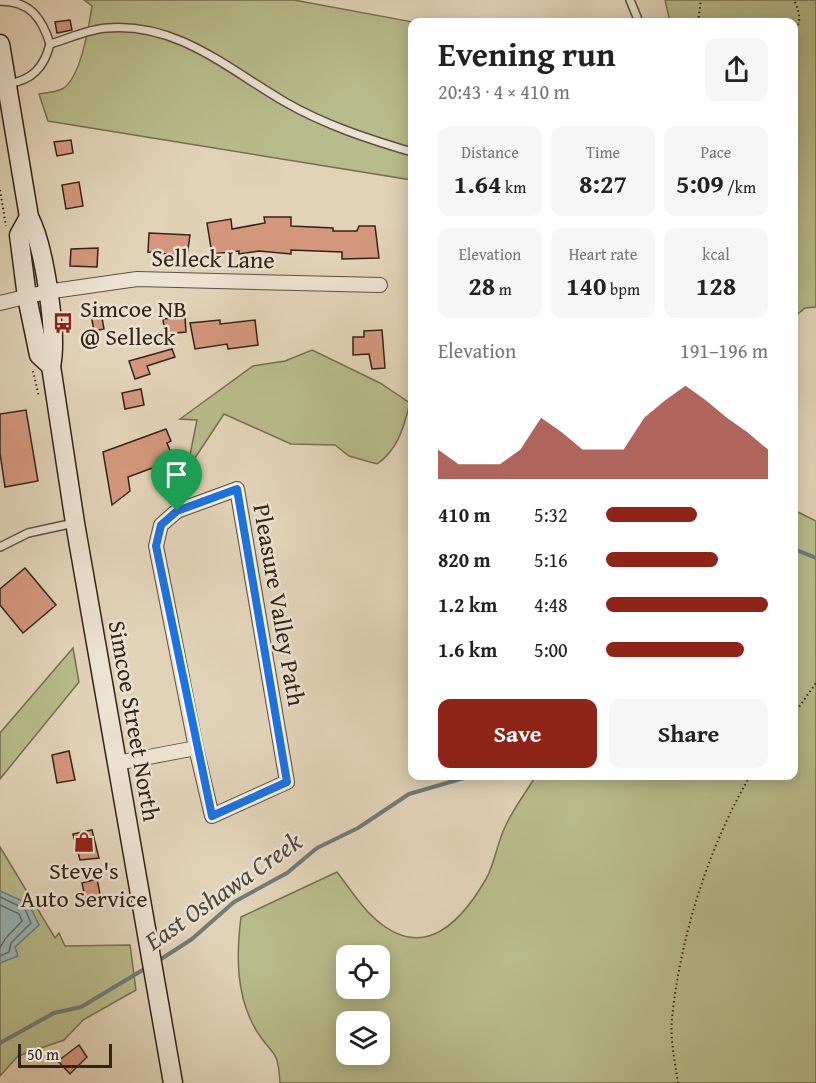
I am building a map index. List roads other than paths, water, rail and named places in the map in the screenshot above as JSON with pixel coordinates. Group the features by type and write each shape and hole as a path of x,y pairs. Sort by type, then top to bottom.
{"main road":[{"name":"Simcoe Street North","path":"0,44 29,217 37,232 55,348 51,366 75,523 173,1083"},
{"name":"Simcoe Street North","path":"29,217 19,235 27,297 39,355 51,366"}],"street":[{"name":"Selleck Lane","path":"0,303 46,292 137,279 380,285"},
{"name":"Pleasure Valley Path","path":"237,489 287,782 212,816 196,748 156,546 161,525 177,511 237,489"},
{"path":"117,764 196,748"}],"lane":[{"path":"630,0 637,18"},
{"path":"0,1 8,1 34,11 44,23 50,44 40,69 24,81 7,84"},
{"path":"50,44 105,28 148,30 170,35 207,52 318,120 361,137 408,151"},
{"path":"0,547 28,533 75,523"}],"water":[{"path":"0,891 29,904 39,925 15,947 18,956 0,963"}],"waterway":[{"name":"East Oshawa Creek","path":"798,551 816,558"},
{"name":"East Oshawa Creek","path":"158,961 192,939 234,902 287,873 317,848 358,828 409,794 457,780"},
{"name":"East Oshawa Creek","path":"0,1043 54,1013 81,1007 146,968"}],"place":[{"name":"Simcoe NB @ Selleck","path":"63,323"},
{"name":"Steve's Auto Service","path":"84,842"}]}
